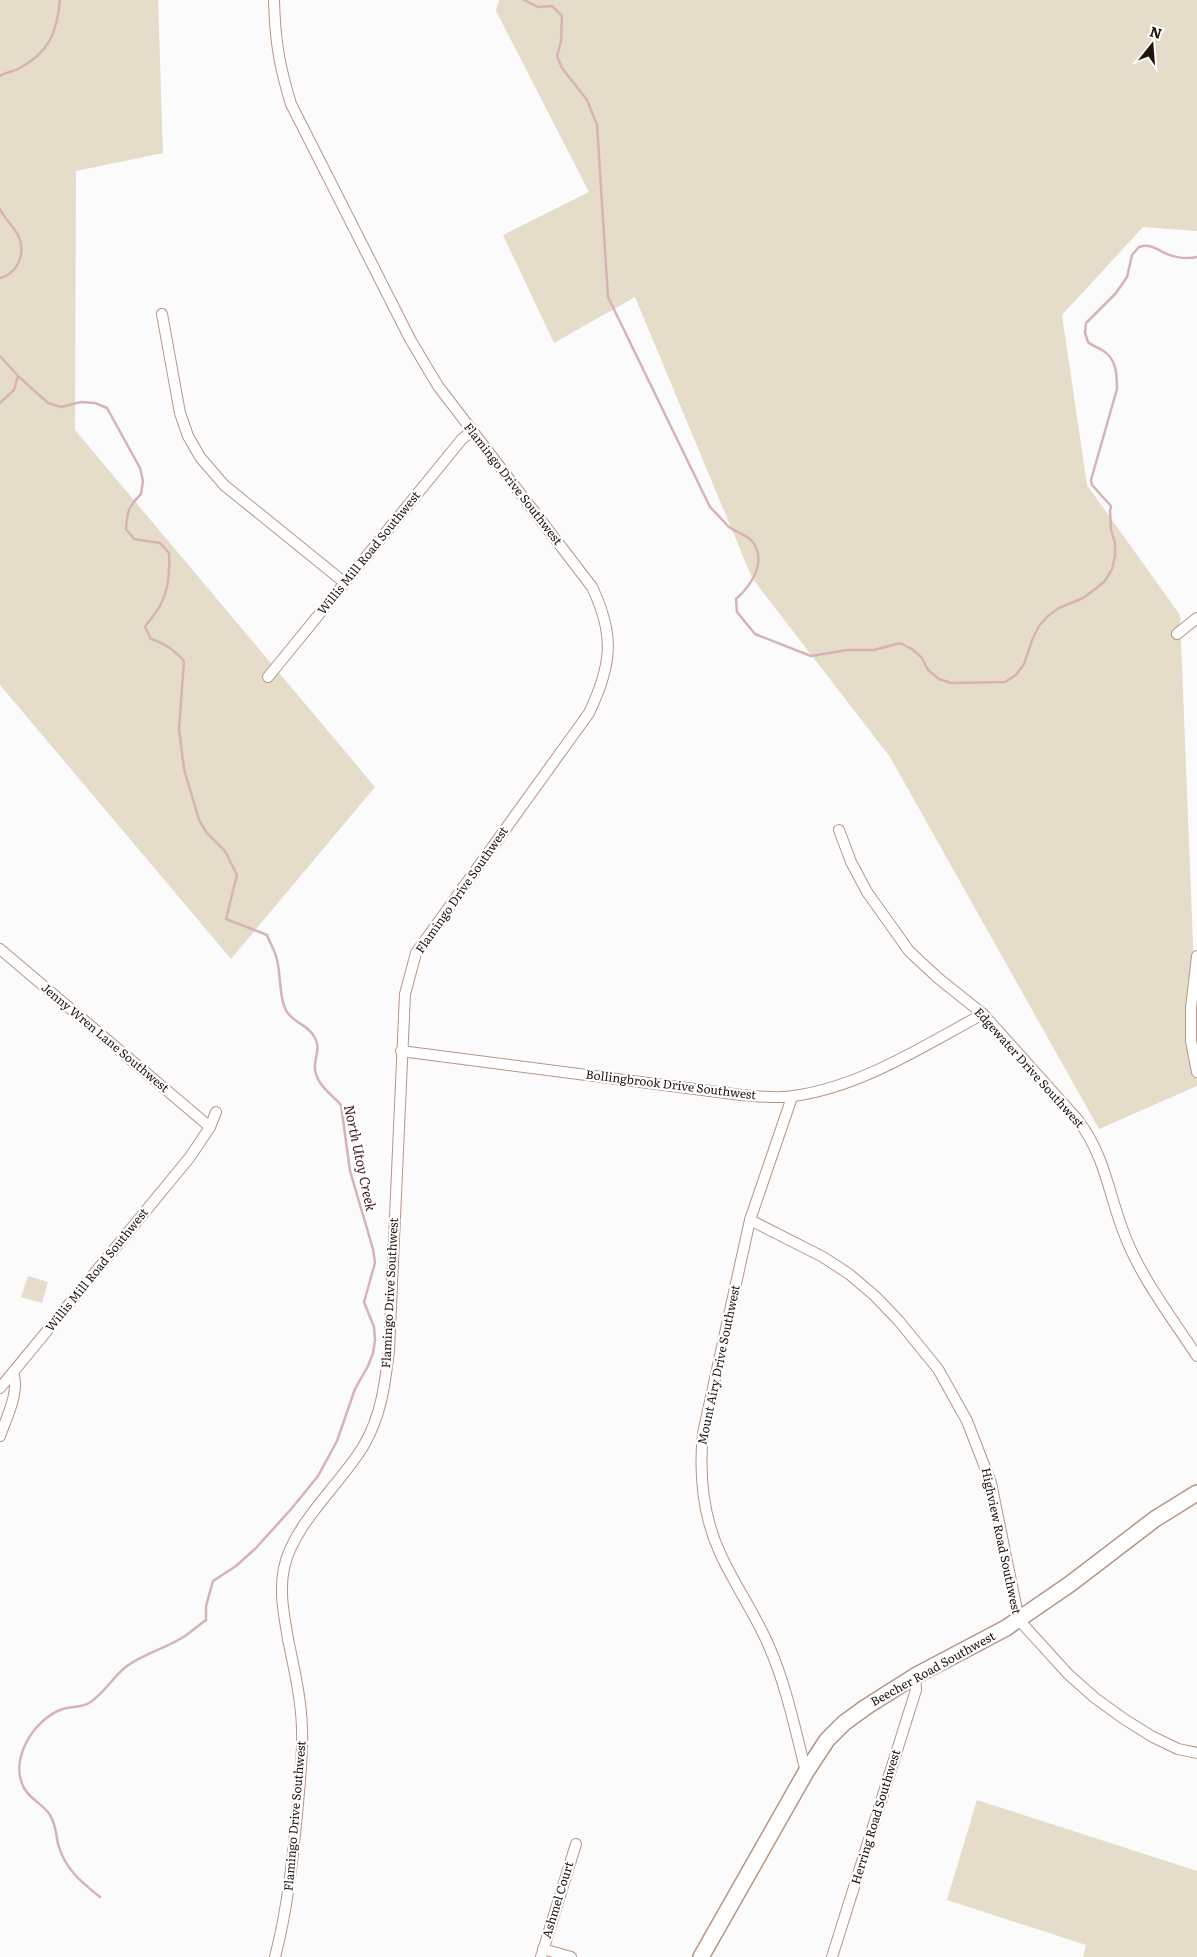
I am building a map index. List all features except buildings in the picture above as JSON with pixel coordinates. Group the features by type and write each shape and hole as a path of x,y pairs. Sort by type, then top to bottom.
{"street":[{"name":"Flamingo Drive Southwest","path":"274,0 275,41 281,73 291,104 410,339 438,386 592,587 606,622 608,643 608,661 602,687 589,713 416,953 405,994 389,1351 384,1389 377,1417 364,1444 298,1532 290,1549 282,1576 282,1603 299,1694 302,1737 293,1864 282,1932 275,1957"},
{"path":"162,314 180,413 188,436 200,457 224,485 344,583"},
{"name":"Willis Mill Road Southwest","path":"268,677 462,439 472,431"},
{"path":"1177,634 1197,618"},
{"name":"Edgewater Drive Southwest","path":"839,830 851,862 867,892 909,950 938,978 983,1014 1087,1132 1098,1152 1122,1228 1134,1256 1149,1283 1197,1356"},
{"name":"Jenny Wren Lane Southwest","path":"0,949 210,1127"},
{"path":"1197,956 1191,1024 1191,1042 1197,1072"},
{"name":"Bollingbrook Drive Southwest","path":"401,1052 741,1096 792,1097 827,1090 864,1077 983,1014"},
{"name":"Mount Airy Drive Southwest","path":"792,1097 750,1220 703,1433 702,1481 705,1506 711,1530 730,1573 768,1644 781,1677 806,1772"},
{"name":"Willis Mill Road Southwest","path":"0,1388 190,1157 210,1127 216,1112"},
{"name":"Highview Road Southwest","path":"750,1220 823,1257 849,1274 875,1296 898,1320 938,1369 967,1421 991,1483 1019,1620 1068,1674 1095,1698 1153,1737 1178,1749 1197,1753"},
{"path":"0,1436 15,1390 16,1380 13,1372"},
{"name":"Beecher Road Southwest","path":"702,1957 806,1772 828,1740 844,1723 866,1706 916,1676 1019,1620 1070,1584 1155,1519 1197,1492"},
{"name":"Herring Road Southwest","path":"832,1957 916,1690 916,1676"},
{"name":"Ashmel Court","path":"542,1953 576,1844"},
{"path":"542,1953 571,1957"}],"shaded area":[{"path":"0,0 158,0 163,153 76,171 75,430 375,787 231,959 0,685"},
{"path":"499,0 1197,0 1197,231 1143,227 1062,315 1087,485 1180,615 1197,1086 1099,1129 890,757 752,578 635,297 554,343 503,235 589,192 496,11"},
{"path":"28,1276 48,1282 42,1303 21,1297"},
{"path":"977,1800 1197,1871 1197,1957 1083,1957 1086,1945 947,1900"}],"waterway":[{"path":"0,76 29,63 44,49 54,32 60,0"},
{"path":"524,0 538,7 552,6 562,16 561,42 557,56 562,68 587,100 597,125 608,297 710,507 729,527 750,539 757,549 758,565 756,573 742,594 736,599 737,612 755,634 811,656 847,650 874,650 900,643 912,649 922,658 928,670 939,679 951,683 1005,682 1016,675 1024,664 1039,626 1059,608 1083,598 1105,581 1112,569 1115,556 1115,543 1111,530 1111,506 1092,485 1091,480 1117,389 1116,372 1113,362 1107,353 1088,342 1085,333 1086,323 1116,293 1127,277 1132,255 1139,247 1150,246 1176,257 1197,257"},
{"name":"North Utoy Creek","path":"0,209 14,228 21,246 20,258 15,269 0,278"},
{"name":"North Utoy Creek","path":"0,356 18,376 48,403 61,407 81,402 95,403 107,408 140,468 143,481 141,494 129,509 126,529 134,539 160,543 169,553 169,573 166,592 159,607 145,627 151,639 169,648 184,661 179,729 184,769 199,820 206,832 225,851 237,875 226,919 267,935 277,960 284,1007 290,1016 309,1030 316,1041 315,1070 319,1082 341,1105 350,1171 373,1249 375,1263 364,1302 374,1327 373,1353 355,1389 337,1441 318,1476 256,1548 236,1566 213,1581 206,1606 206,1620 185,1636 127,1666 89,1703 60,1710 50,1715 33,1732 26,1743 20,1766 20,1777 24,1788 50,1815 55,1826 61,1853 69,1868 100,1897"},
{"path":"0,403 14,390 18,376"}]}
